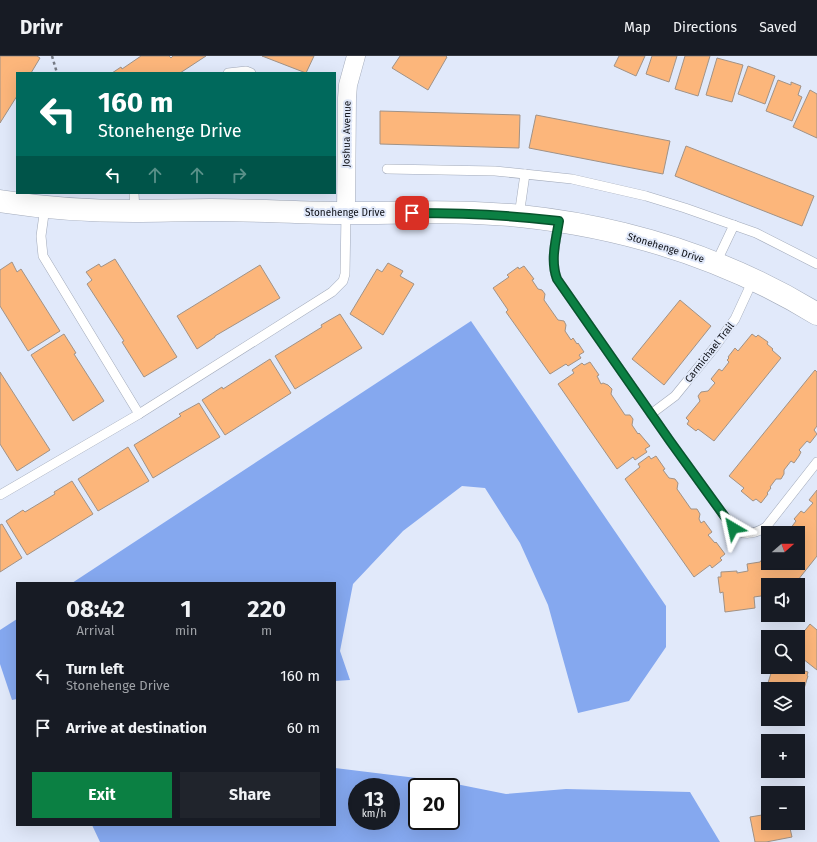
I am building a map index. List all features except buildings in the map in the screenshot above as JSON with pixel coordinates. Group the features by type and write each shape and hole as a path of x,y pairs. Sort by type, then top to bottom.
{"street":[{"name":"Joshua Avenue","path":"346,213 341,98 348,85 356,56"},
{"name":"Stonehenge Drive","path":"0,201 45,207 135,202 208,210 346,213 467,213 518,216 559,221 641,238 716,263 753,280 817,314"}],"lane":[{"path":"237,72 248,72"},
{"path":"387,169 495,171 572,179 646,196 685,208 756,234 817,264"},
{"path":"518,216 524,174"},
{"path":"45,207 42,236 43,256 139,414"},
{"path":"0,495 139,414 332,292 338,287 345,274 346,213"},
{"path":"559,221 554,262 554,271 557,279 733,528 739,533 754,533 766,527 817,462"},
{"path":"716,263 734,225"},
{"name":"Carmichael Trail","path":"651,414 675,396 714,348 735,319 753,280"}],"path":[{"path":"52,56 57,72"}],"shaded area":[{"path":"471,321 666,606 666,647 629,701 578,713 548,605 520,543 485,488 462,486 403,531 353,584 340,651 350,680 336,681 336,582 74,582"},
{"path":"16,620 16,699 12,700 0,664 0,630"},
{"path":"336,768 417,778 408,778 408,830 460,830 460,785 506,794 566,789 690,792 720,842 100,842 92,826 336,826"}],"route":[{"path":"412,213 467,213 518,216 559,221 554,262 554,271 557,279 670,441 733,528"}]}
